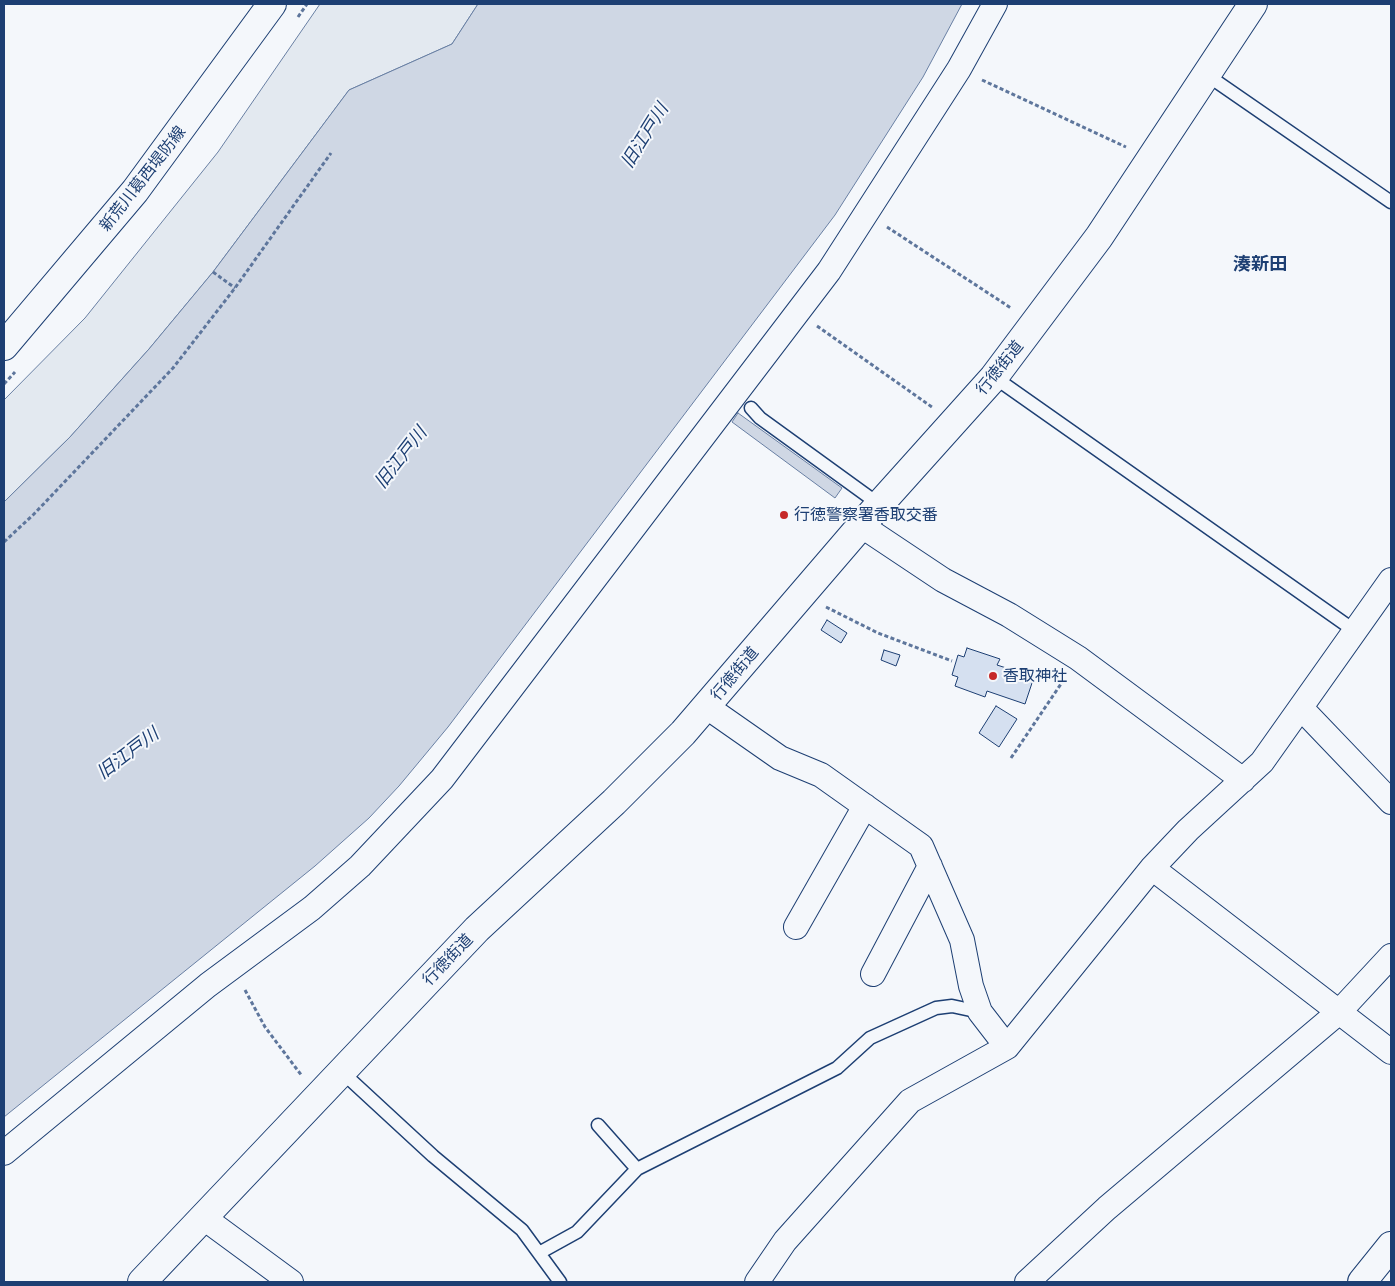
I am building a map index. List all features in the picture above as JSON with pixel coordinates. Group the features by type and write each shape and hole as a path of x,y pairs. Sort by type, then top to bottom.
{"street":[{"name":"新荒川葛西堤防線","path":"4,346 135,191 272,4"},
{"path":"4,1153 233,967 312,908 360,866 442,779 798,313 867,214 959,69 994,4"},
{"name":"行徳街道","path":"142,1282 477,929 655,762 707,706 880,505 994,377 1036,324 1151,159 1253,4"},
{"path":"862,526 943,580 1009,615 1078,658 1244,780"},
{"path":"757,1282 785,1240 910,1101 1007,1047 1152,868 1188,830 1262,762 1391,580"},
{"path":"707,706 780,758 821,775 921,846 962,940 971,986 980,1012 1007,1047"},
{"path":"1301,708 1391,802"},
{"path":"796,927 865,806"},
{"path":"873,974 930,866"},
{"path":"1152,868 1391,1052"},
{"path":"1027,1282 1108,1208 1339,1012 1391,956"},
{"path":"204,1218 291,1282"},
{"path":"1362,1282 1391,1246"}],"lane":[{"path":"1207,75 1391,202"},
{"path":"994,377 1355,631"},
{"path":"751,408 760,418 880,505"},
{"path":"539,1253 577,1232 637,1169 837,1068 870,1038 936,1008 952,1006 980,1012"},
{"path":"342,1072 433,1156 522,1230 560,1282"},
{"path":"598,1125 637,1169"}],"path":[{"path":"959,69 1151,159"},
{"path":"4,542 34,514 173,368 235,288 331,152"},
{"path":"867,214 1036,324"},
{"path":"213,272 235,288"},
{"path":"798,313 954,423"},
{"path":"805,592 825,607 878,633 952,662"},
{"path":"1011,758 1078,658"},
{"path":"233,967 265,1026 317,1098"}],"shaded area":[{"path":"320,4 478,4 452,44 349,90 213,272 149,349 70,437 4,502 4,400 85,318 218,152"}],"water":[{"name":"旧江戸川","path":"478,4 962,4 923,77 835,215 448,727 399,786 369,818 315,866 4,1117 4,502 70,437 149,349 213,272 349,90 452,44"},
{"path":"738,413 842,488 835,498 732,422"}],"building":[{"path":"827,620 847,633 841,643 821,630"},
{"name":"香取神社","path":"967,648 1000,659 997,665 1034,677 1025,704 987,691 985,697 955,686 958,677 952,675 958,655 964,657"},
{"path":"884,650 900,655 896,666 881,660"},
{"path":"996,706 1017,719 999,747 979,733"}],"place":[{"name":"行徳警察署香取交番","path":"784,515"},
{"name":"香取神社","path":"993,676"}],"district":[{"name":"湊新田","path":"1260,265"}]}
